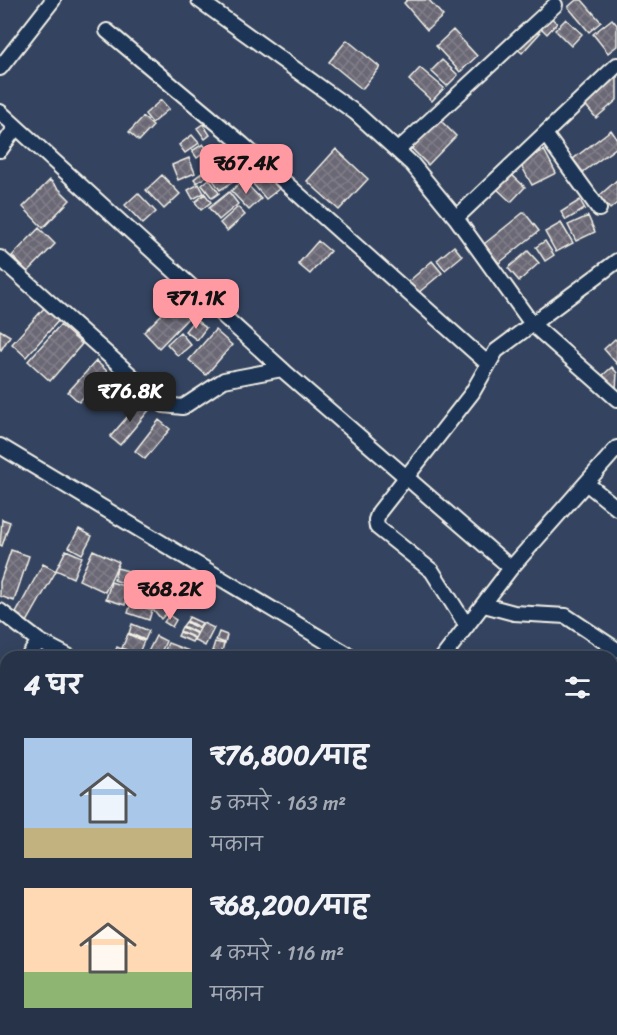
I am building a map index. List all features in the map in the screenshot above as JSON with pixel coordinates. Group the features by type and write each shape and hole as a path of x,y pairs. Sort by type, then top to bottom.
{"street":[{"path":"0,68 52,0"},
{"path":"198,0 333,95 398,150 456,218 532,324 617,399"},
{"path":"398,150 555,5"},
{"path":"107,31 242,144 487,363"},
{"path":"456,218 617,65"},
{"path":"0,112 282,369 511,568"},
{"path":"0,150 16,127"},
{"path":"545,134 599,208"},
{"path":"0,258 164,405 183,407 224,380 282,369"},
{"path":"467,626 432,571 377,527 376,519 379,512 472,393 487,363 496,351 617,261"},
{"path":"0,446 342,651"},
{"path":"448,651 511,568 617,448"},
{"path":"586,483 617,508"},
{"path":"484,605 514,613 566,616 617,650"},
{"path":"0,611 39,640 59,651"},
{"path":"32,651 39,640"}],"building":[{"path":"407,0 429,0 443,16 427,30 404,3"},
{"path":"576,0 582,0 601,22 589,32 568,7"},
{"path":"550,17 557,23 547,34 541,28"},
{"path":"566,19 582,34 571,46 555,30"},
{"path":"612,19 617,25 617,46 608,53 593,34"},
{"path":"534,28 540,33 522,53 516,48"},
{"path":"453,30 477,56 460,72 436,46"},
{"path":"347,40 380,67 362,89 329,62"},
{"path":"442,60 458,75 447,86 431,71"},
{"path":"420,68 444,88 432,101 409,80"},
{"path":"617,75 617,100 596,118 583,102"},
{"path":"161,100 169,109 152,123 145,114"},
{"path":"143,117 153,126 139,141 129,132"},
{"path":"439,119 456,136 428,165 411,148"},
{"path":"203,124 210,135 205,139 197,128"},
{"path":"611,130 617,139 617,147 583,172 573,159"},
{"path":"192,135 199,143 185,153 179,145"},
{"path":"203,144 208,150 197,158 192,151"},
{"path":"232,147 239,156 229,163 222,153"},
{"path":"336,149 368,179 339,210 307,181"},
{"path":"544,150 556,173 532,185 520,163"},
{"path":"189,158 195,173 178,180 172,165"},
{"path":"223,160 227,168 220,172 216,165"},
{"path":"238,160 245,167 237,174 231,167"},
{"path":"260,167 279,189 266,199 248,178"},
{"path":"208,168 212,172 197,183 194,179"},
{"path":"229,169 236,180 220,190 213,180"},
{"path":"510,173 525,187 511,202 496,188"},
{"path":"162,175 180,194 164,209 146,190"},
{"path":"209,179 219,193 212,198 202,185"},
{"path":"50,180 70,200 43,228 23,207"},
{"path":"243,180 261,199 249,210 231,191"},
{"path":"617,180 617,203 610,209 599,196"},
{"path":"199,184 204,193 193,199 188,190"},
{"path":"229,192 238,204 219,220 209,208"},
{"path":"138,193 156,212 143,224 125,205"},
{"path":"205,194 211,202 201,210 195,202"},
{"path":"580,200 585,209 566,220 561,212"},
{"path":"238,207 245,215 227,231 220,223"},
{"path":"524,212 539,231 499,263 484,244"},
{"path":"588,216 595,232 576,241 568,225"},
{"path":"561,223 573,243 556,252 545,232"},
{"path":"39,228 55,244 28,272 12,256"},
{"path":"318,241 330,251 310,274 298,264"},
{"path":"545,241 554,255 545,261 536,247"},
{"path":"454,246 462,256 445,270 437,260"},
{"path":"528,251 539,263 519,281 508,268"},
{"path":"432,261 442,273 418,293 408,282"},
{"path":"179,297 194,312 159,348 144,332"},
{"path":"45,307 59,320 26,357 12,344"},
{"path":"195,319 206,328 197,340 185,331"},
{"path":"60,325 82,344 50,381 28,361"},
{"path":"0,330 10,336 1,350 0,349"},
{"path":"215,330 232,345 206,375 189,360"},
{"path":"180,332 191,345 178,356 167,344"},
{"path":"615,339 617,341 617,364 604,349"},
{"path":"96,361 107,371 79,402 68,392"},
{"path":"612,367 617,373 616,390 603,375"},
{"path":"141,401 150,409 120,445 110,437"},
{"path":"159,420 170,429 145,459 135,451"},
{"path":"2,519 10,522 2,546 0,545"},
{"path":"79,529 92,536 82,554 69,547"},
{"path":"11,550 29,556 14,601 0,596 0,582"},
{"path":"66,550 82,557 73,578 56,570"},
{"path":"93,550 119,562 105,592 79,580"},
{"path":"43,564 56,571 27,622 15,615"},
{"path":"117,568 136,573 133,586 114,580"},
{"path":"111,582 130,588 125,605 106,599"},
{"path":"175,589 184,598 171,612 161,604"},
{"path":"131,603 152,610 149,620 128,613"},
{"path":"159,603 167,613 161,619 153,609"},
{"path":"169,615 176,620 172,627 164,622"},
{"path":"189,617 202,623 199,627 187,621"},
{"path":"186,622 199,629 197,633 183,626"},
{"path":"203,623 214,628 205,646 194,640"},
{"path":"132,624 149,631 145,640 129,633"},
{"path":"182,627 197,634 195,638 180,631"},
{"path":"180,632 194,638 192,642 178,636"},
{"path":"219,632 227,635 225,643 216,640"},
{"path":"128,634 144,641 140,651 129,651 122,648"},
{"path":"156,636 166,641 162,651 148,651"},
{"path":"215,642 224,644 222,651 212,651"},
{"path":"168,643 189,651 165,651"}]}
